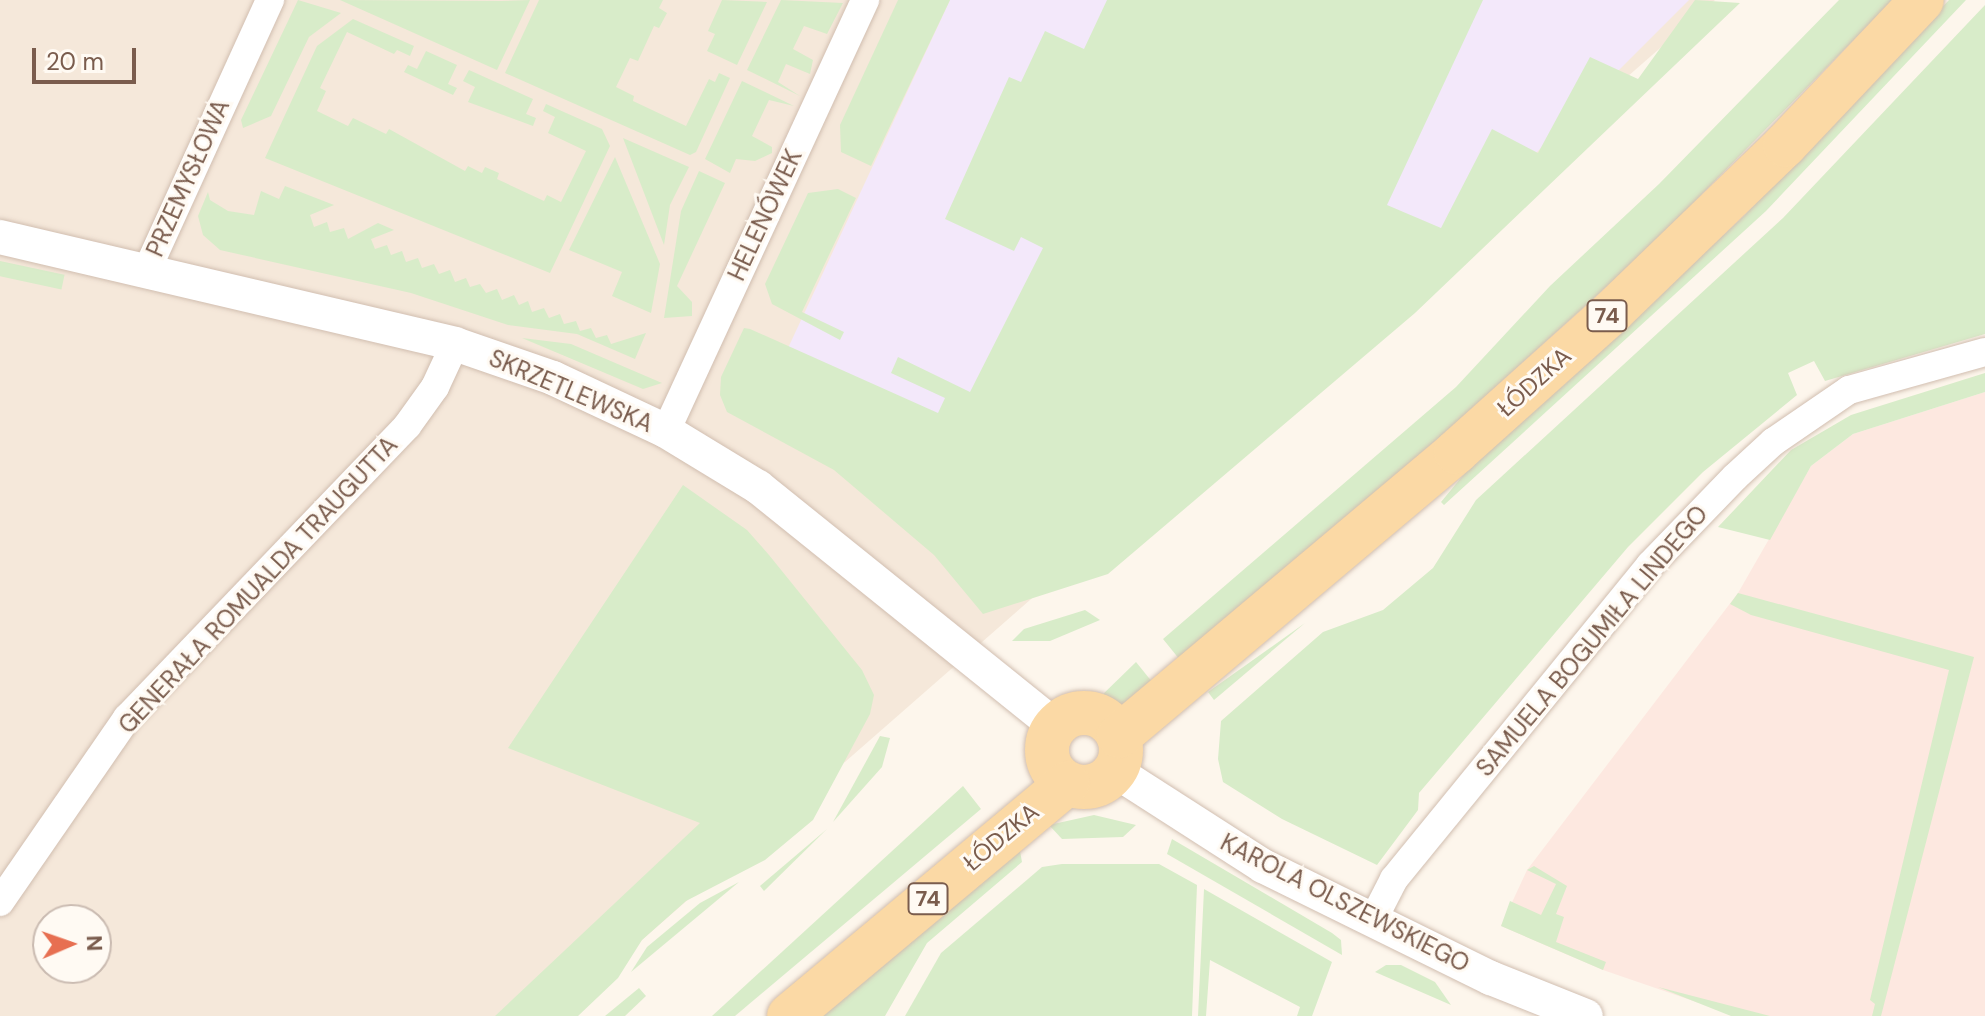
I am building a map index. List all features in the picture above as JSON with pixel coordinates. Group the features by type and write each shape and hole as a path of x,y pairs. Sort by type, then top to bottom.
{"main road":[{"name":"ŁÓDZKA","path":"1117,754 1612,312 1785,145 1922,0"},
{"path":"1068,783 1048,758 1055,726 1070,715 1090,712 1108,720 1117,754"},
{"name":"74","path":"1068,783 1094,785 1117,754"},
{"name":"ŁÓDZKA","path":"789,1016 1068,783"}],"street":[{"name":"PRZEMYSŁOWA","path":"147,270 270,0"},
{"name":"HELENÓWEK","path":"666,431 865,0"},
{"name":"SKRZETLEWSKA","path":"0,237 455,344 553,378 666,431 758,487 1055,726"},
{"name":"GENERAŁA ROMUALDA TRAUGUTTA","path":"0,902 127,718 407,426 435,387 455,344"},
{"name":"SAMUELA BOGUMIŁA LINDEGO","path":"1372,922 1394,879 1620,601 1735,477 1773,442 1849,390 1985,352"},
{"name":"KAROLA OLSZEWSKIEGO","path":"1117,754 1263,866 1372,922 1586,1016"}],"shaded area":[{"path":"0,0 1715,0 555,1016 0,1016"},
{"path":"950,0 1689,0 1290,399 1028,511 782,361"},
{"path":"1985,392 1985,1016 1737,1016 1603,970 1501,926 1527,870 1738,593 1811,466 1853,434"}],"green space":[{"path":"298,0 341,13 309,37 271,116 243,128 241,120"},
{"path":"340,0 501,1 530,0 497,70"},
{"path":"539,0 663,0 659,8 667,13 659,28 654,26 638,61 630,58 616,87 634,96 633,101 686,126 709,79 715,82 719,73 730,78 696,152 690,155 505,73"},
{"path":"722,0 767,2 737,65 707,51 715,34 708,31"},
{"path":"781,0 843,3 827,34 804,26 793,49 813,60 810,74 786,64 778,82 800,96 747,70"},
{"path":"898,0 950,0 871,166 841,152 840,125"},
{"path":"1107,0 1483,0 1387,205 1441,228 1492,129 1538,153 1590,57 1638,79 1695,0 1740,3 1415,313 1108,574 983,614 934,555 834,470 727,412 720,395 721,377 744,328 938,413 945,398 891,373 898,357 970,392 1043,248 1021,237 1014,251 945,219 1009,77 1021,82 1045,31 1084,49"},
{"path":"1839,0 1893,0 1648,249 1448,430 1180,660 1163,639 1456,387 1550,286 1659,184"},
{"path":"1949,0 1966,0 1766,211 1444,505 1441,502 1465,473 1744,216"},
{"path":"1985,5 1985,334 1825,381 1814,361 1788,373 1797,395 1703,472 1628,547 1419,793 1418,810 1377,865 1282,819 1223,782 1218,759 1221,721 1323,632 1383,610 1433,568 1476,500 1783,218"},
{"path":"353,19 414,46 410,56 397,50 394,54 347,32 320,88 326,91 317,111 348,126 353,118 386,134 389,129 465,171 468,166 482,173 485,167 499,173 497,179 544,201 547,195 561,202 586,151 548,133 555,117 543,111 546,104 602,129 610,146 550,273 265,158 317,46"},
{"path":"426,51 457,65 448,84 457,88 453,95 404,72 408,65 417,69"},
{"path":"469,70 533,99 526,114 536,118 533,126 468,102 475,87 463,81"},
{"path":"742,81 794,106 769,100 752,136 772,147 772,153 755,161 736,159 730,173 705,159"},
{"path":"623,138 689,167 670,205 664,245"},
{"path":"615,157 660,264 651,313 612,296 622,272 569,250"},
{"path":"699,171 725,183 677,286 692,302 692,316 664,318 681,211"},
{"path":"285,186 334,205 310,215 314,227 327,222 330,232 344,228 348,239 378,223 394,230 371,239 375,249 387,245 391,255 402,251 406,262 418,258 422,268 434,264 439,274 450,270 455,282 466,278 470,287 480,284 486,293 497,289 502,300 514,295 519,305 528,301 532,312 544,308 549,318 560,314 564,324 576,321 580,331 591,328 596,338 607,335 611,344 646,333 635,359 577,334 508,325 411,293 220,250 203,235 198,216 208,192 210,200 228,211 254,215 261,191 279,199"},
{"path":"838,189 856,198 802,312 844,332 840,340 772,304 765,284 808,193"},
{"path":"0,261 65,275 61,289 0,276"},
{"path":"522,338 571,344 662,383 643,389"},
{"path":"1985,373 1985,392 1853,434 1811,466 1770,540 1718,527 1791,450 1851,415"},
{"path":"683,485 747,530 769,555 862,670 874,695 870,714 813,820 765,860 686,901 642,940 618,978 578,1016 495,1016 700,823 508,748"},
{"path":"1738,593 1974,657 1881,1016 1872,1016 1875,1004 1870,1000 1949,670 1751,615 1730,604"},
{"path":"1085,610 1100,620 1050,641 1012,641 1024,629"},
{"path":"1305,623 1214,700 1208,692"},
{"path":"1136,662 1153,683 1120,707 1096,709 1098,699"},
{"path":"880,736 890,738 882,767 833,822"},
{"path":"963,786 981,809 735,1016 712,1016"},
{"path":"1094,815 1136,825 1123,837 1062,839 1049,825"},
{"path":"827,829 764,891 760,886"},
{"path":"1172,839 1332,933 1341,940 1342,955 1167,854"},
{"path":"1020,851 1022,862 927,943 885,1016 823,1016"},
{"path":"1062,864 1159,864 1197,885 1192,1016 905,1016 941,953 1042,867"},
{"path":"1534,866 1567,886 1556,914 1564,917 1556,942 1606,962 1603,970 1501,926 1510,901 1541,915 1556,884 1527,870"},
{"path":"739,882 631,972 647,947 700,903"},
{"path":"1204,889 1332,962 1312,1016 1297,1016 1300,1007 1210,960 1206,1016 1198,1016"},
{"path":"1386,965 1401,965 1435,982 1451,1005 1375,972"},
{"path":"1658,987 1770,1016 1731,1016"},
{"path":"639,988 646,996 625,1016 605,1016"}]}
